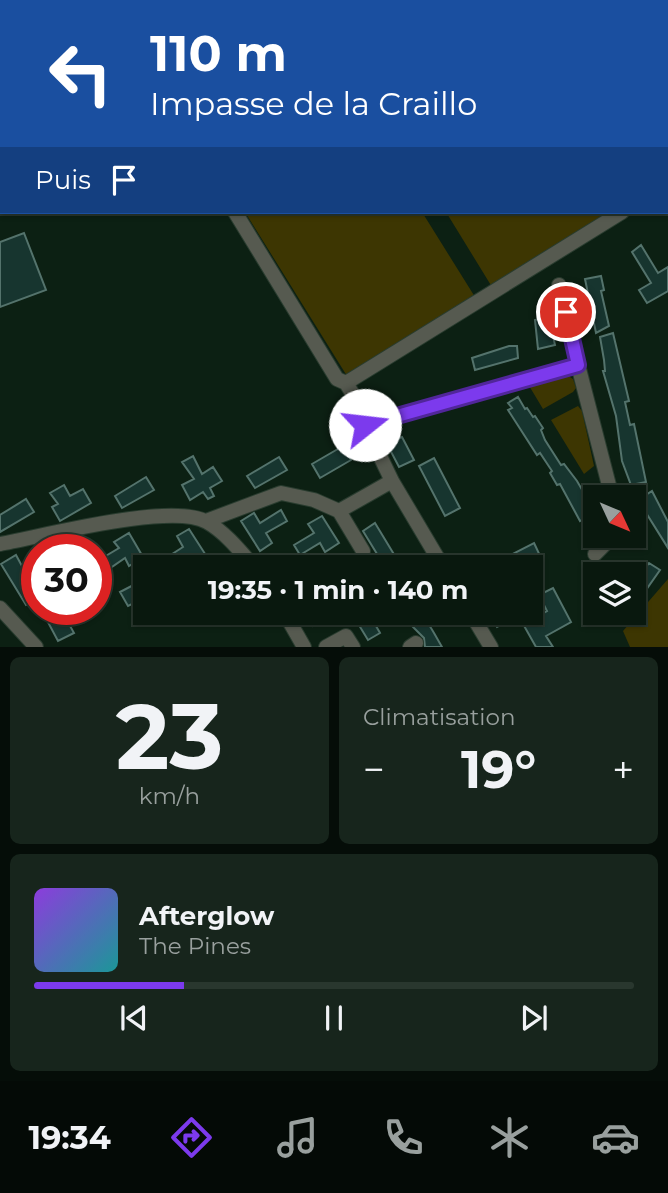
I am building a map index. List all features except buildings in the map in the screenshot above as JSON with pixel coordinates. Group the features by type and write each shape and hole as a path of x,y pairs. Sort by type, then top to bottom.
{"street":[{"path":"236,214 337,379 346,383 372,424"},
{"path":"346,383 619,214"},
{"path":"559,285 609,485"},
{"path":"436,555 391,481 365,425 578,365"},
{"path":"339,511 391,481"},
{"path":"0,544 162,514 206,521 281,493 314,500 339,511 363,551"},
{"path":"206,521 244,555"},
{"path":"595,554 601,548"},
{"path":"0,608 36,647"},
{"path":"291,625 304,647"},
{"path":"478,625 491,647"},
{"path":"326,647 346,636 353,647"}],"shaded area":[{"path":"246,214 423,214 475,297 347,376"},
{"path":"447,214 611,214 492,287"},
{"path":"564,373 573,379 576,388 543,409 528,384"},
{"path":"578,406 582,411 594,466 584,474 551,420"},
{"path":"668,579 668,647 630,647 623,631 628,625 646,625 646,604"}],"route":[{"path":"365,425 578,365 566,312"}]}
